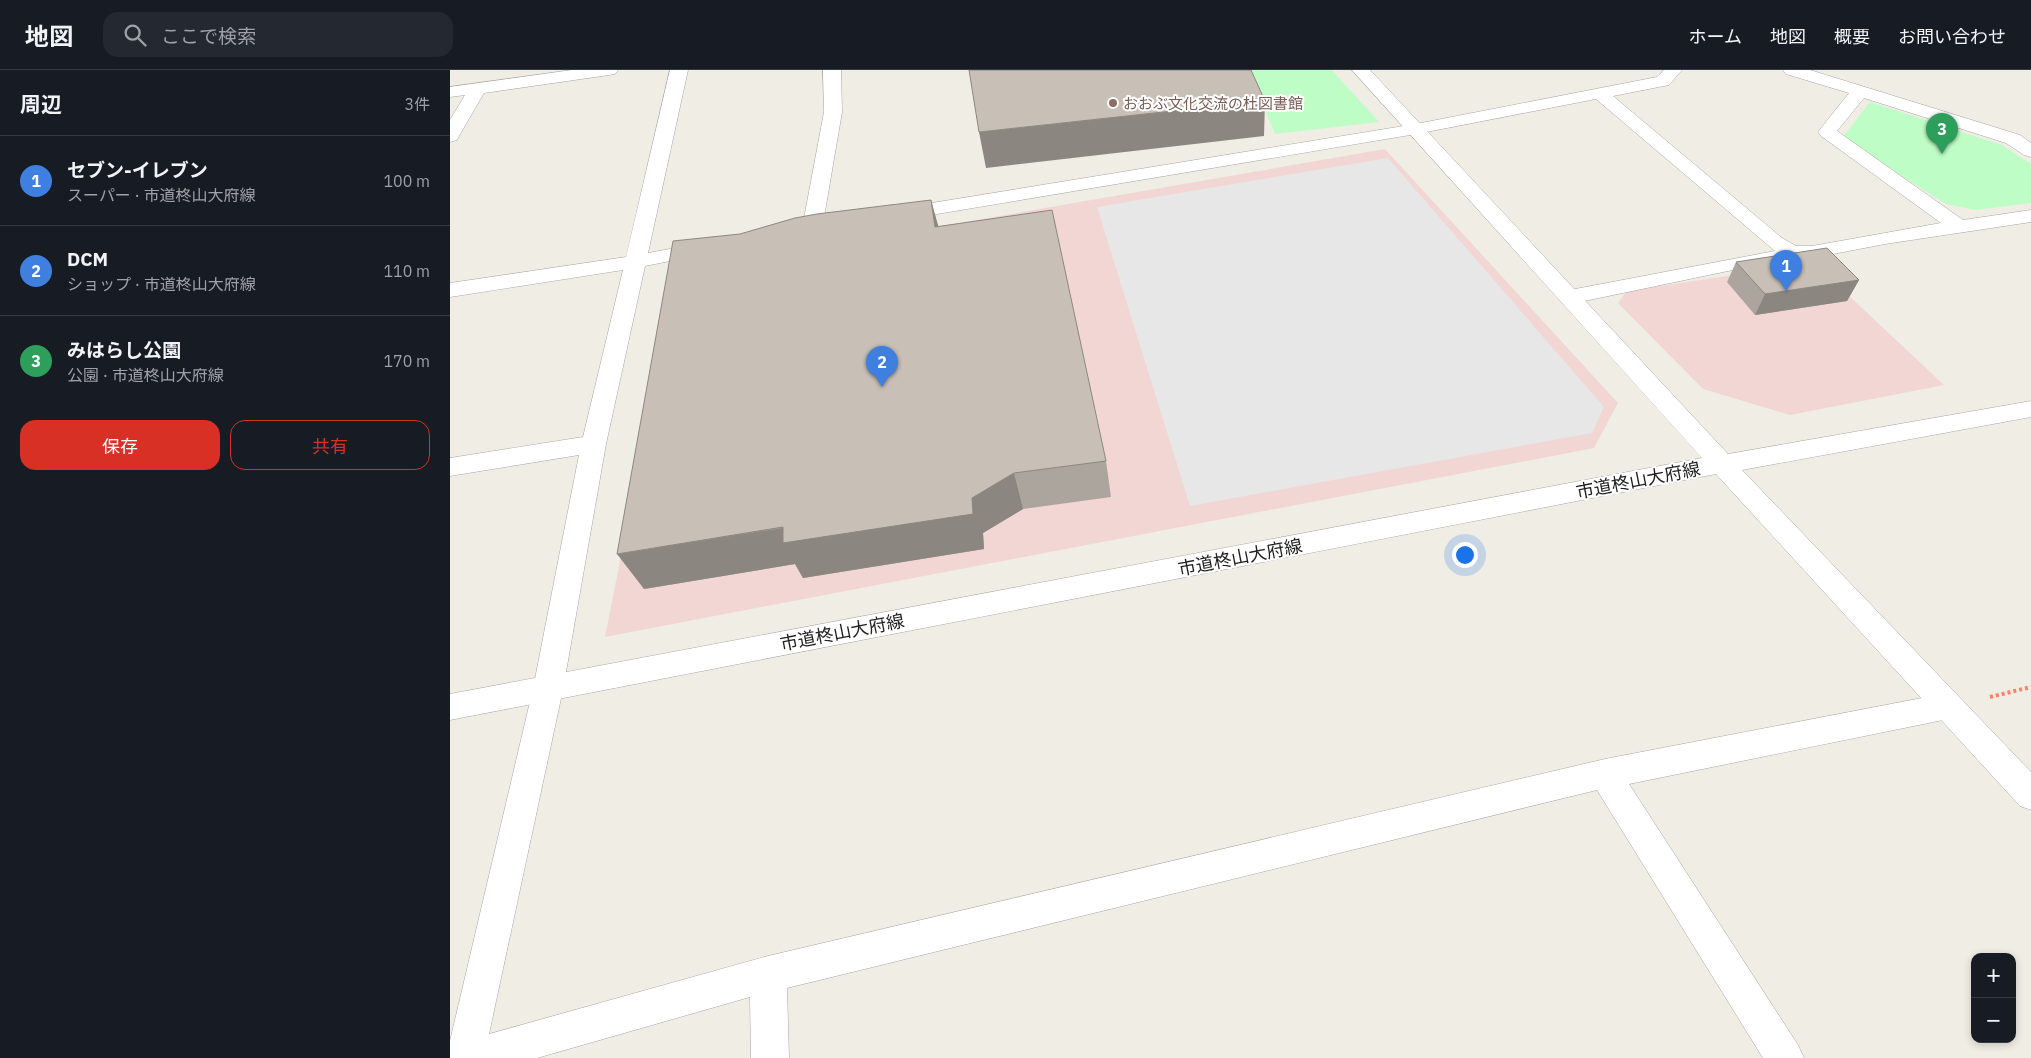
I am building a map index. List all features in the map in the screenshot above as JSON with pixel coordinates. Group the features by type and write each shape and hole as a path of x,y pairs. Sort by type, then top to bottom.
{"street":[{"path":"450,92 609,70"},
{"path":"466,1058 548,688 594,444 679,70"},
{"path":"812,229 832,112 832,70"},
{"path":"1361,70 1722,464 2031,795"},
{"path":"880,217 1416,129 1663,81 1673,70"},
{"path":"1792,70 2013,139 2031,151"},
{"path":"450,136 477,88"},
{"path":"1861,90 1827,132 1958,226"},
{"path":"1599,93 1775,242 1792,252"},
{"path":"1570,297 1792,252 1812,252 1958,226 2028,219"},
{"path":"450,290 634,262 728,244"},
{"name":"市道柊山大府線","path":"450,707 1722,464 2031,409"},
{"path":"450,467 594,444"},
{"path":"470,1058 768,974 1605,774 1948,706"},
{"path":"1605,774 1786,1058"},
{"path":"768,974 770,1058"}],"shaded area":[{"path":"1385,149 1618,403 1594,448 605,637 677,272"},
{"path":"1388,158 1604,407 1592,433 1190,506 1097,207"},
{"path":"1814,263 1944,385 1790,415 1703,389 1618,303 1627,291"}],"green space":[{"path":"1248,70 1332,70 1379,122 1275,134"},
{"path":"1870,102 2002,145 2031,164 2031,203 1975,210 1946,204 1842,138"}],"building":[{"path":"969,70 1251,70 1265,101 979,132"},
{"path":"931,200 935,227 1052,210 1106,461 1014,473 972,498 973,514 783,543 783,527 617,554 673,241 740,234 795,218 817,214"},
{"path":"1827,248 1859,280 1765,294 1736,262"}],"place":[{"name":"おおぶ文化交流の杜図書館","path":"1113,103"},
{"name":"みはらし公園","path":"1942,154"},
{"name":"セブン-イレブン","path":"1786,291"},
{"name":"DCM","path":"882,387"}]}
